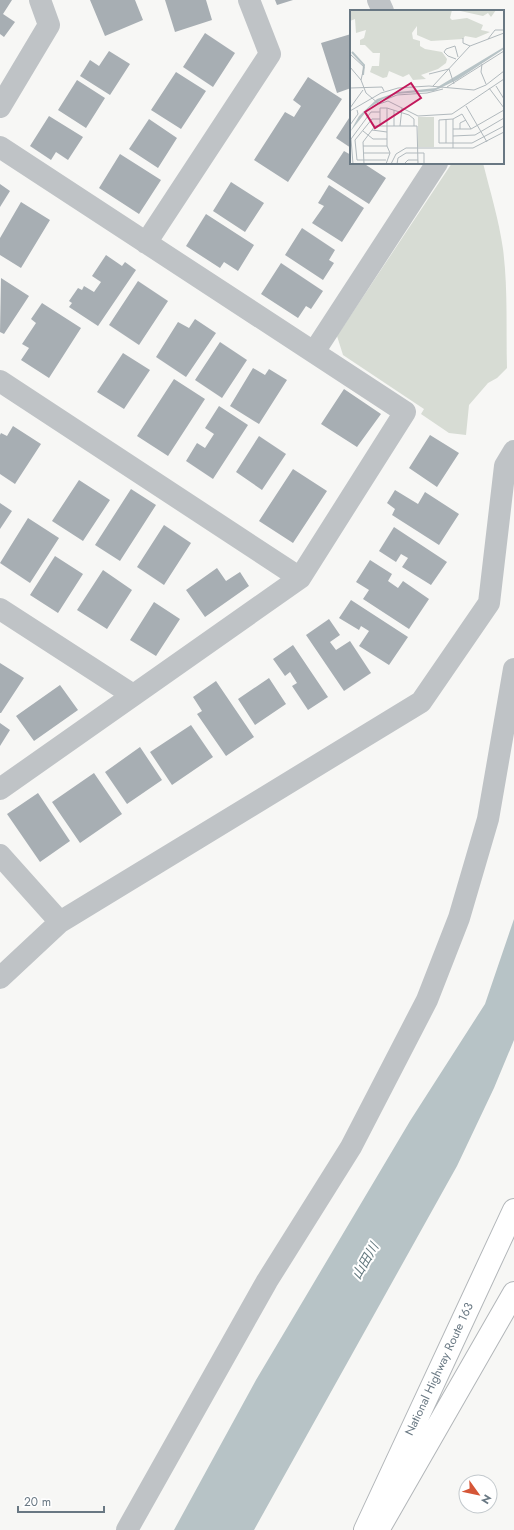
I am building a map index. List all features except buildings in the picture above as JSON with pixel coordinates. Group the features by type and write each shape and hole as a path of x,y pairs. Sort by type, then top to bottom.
{"highway":[{"name":"National Highway Route 163","path":"364,1530 514,1210"},
{"name":"National Highway Route 163","path":"378,1530 514,1294"}],"street":[{"path":"0,107 50,25 40,0"},
{"path":"146,243 270,54 249,0"},
{"path":"378,0 383,10"},
{"path":"0,147 406,412 300,578 0,789"},
{"path":"314,352 436,164"},
{"path":"0,381 300,578"},
{"path":"0,978 60,922 421,702 489,603 505,466 514,451"},
{"path":"0,609 133,695"},
{"path":"127,1530 267,1281 351,1147 427,1000 459,918 486,826 514,669"},
{"path":"0,854 60,922"}],"shaded area":[{"path":"451,164 483,164 503,249 506,278 507,368 497,378 488,383 469,405 466,435 449,433 421,414 424,409 343,355 337,336"}],"water":[{"name":"山田川","path":"514,919 514,1040 494,1088 457,1166 254,1530 174,1530 256,1380 410,1121 485,1004"}]}
